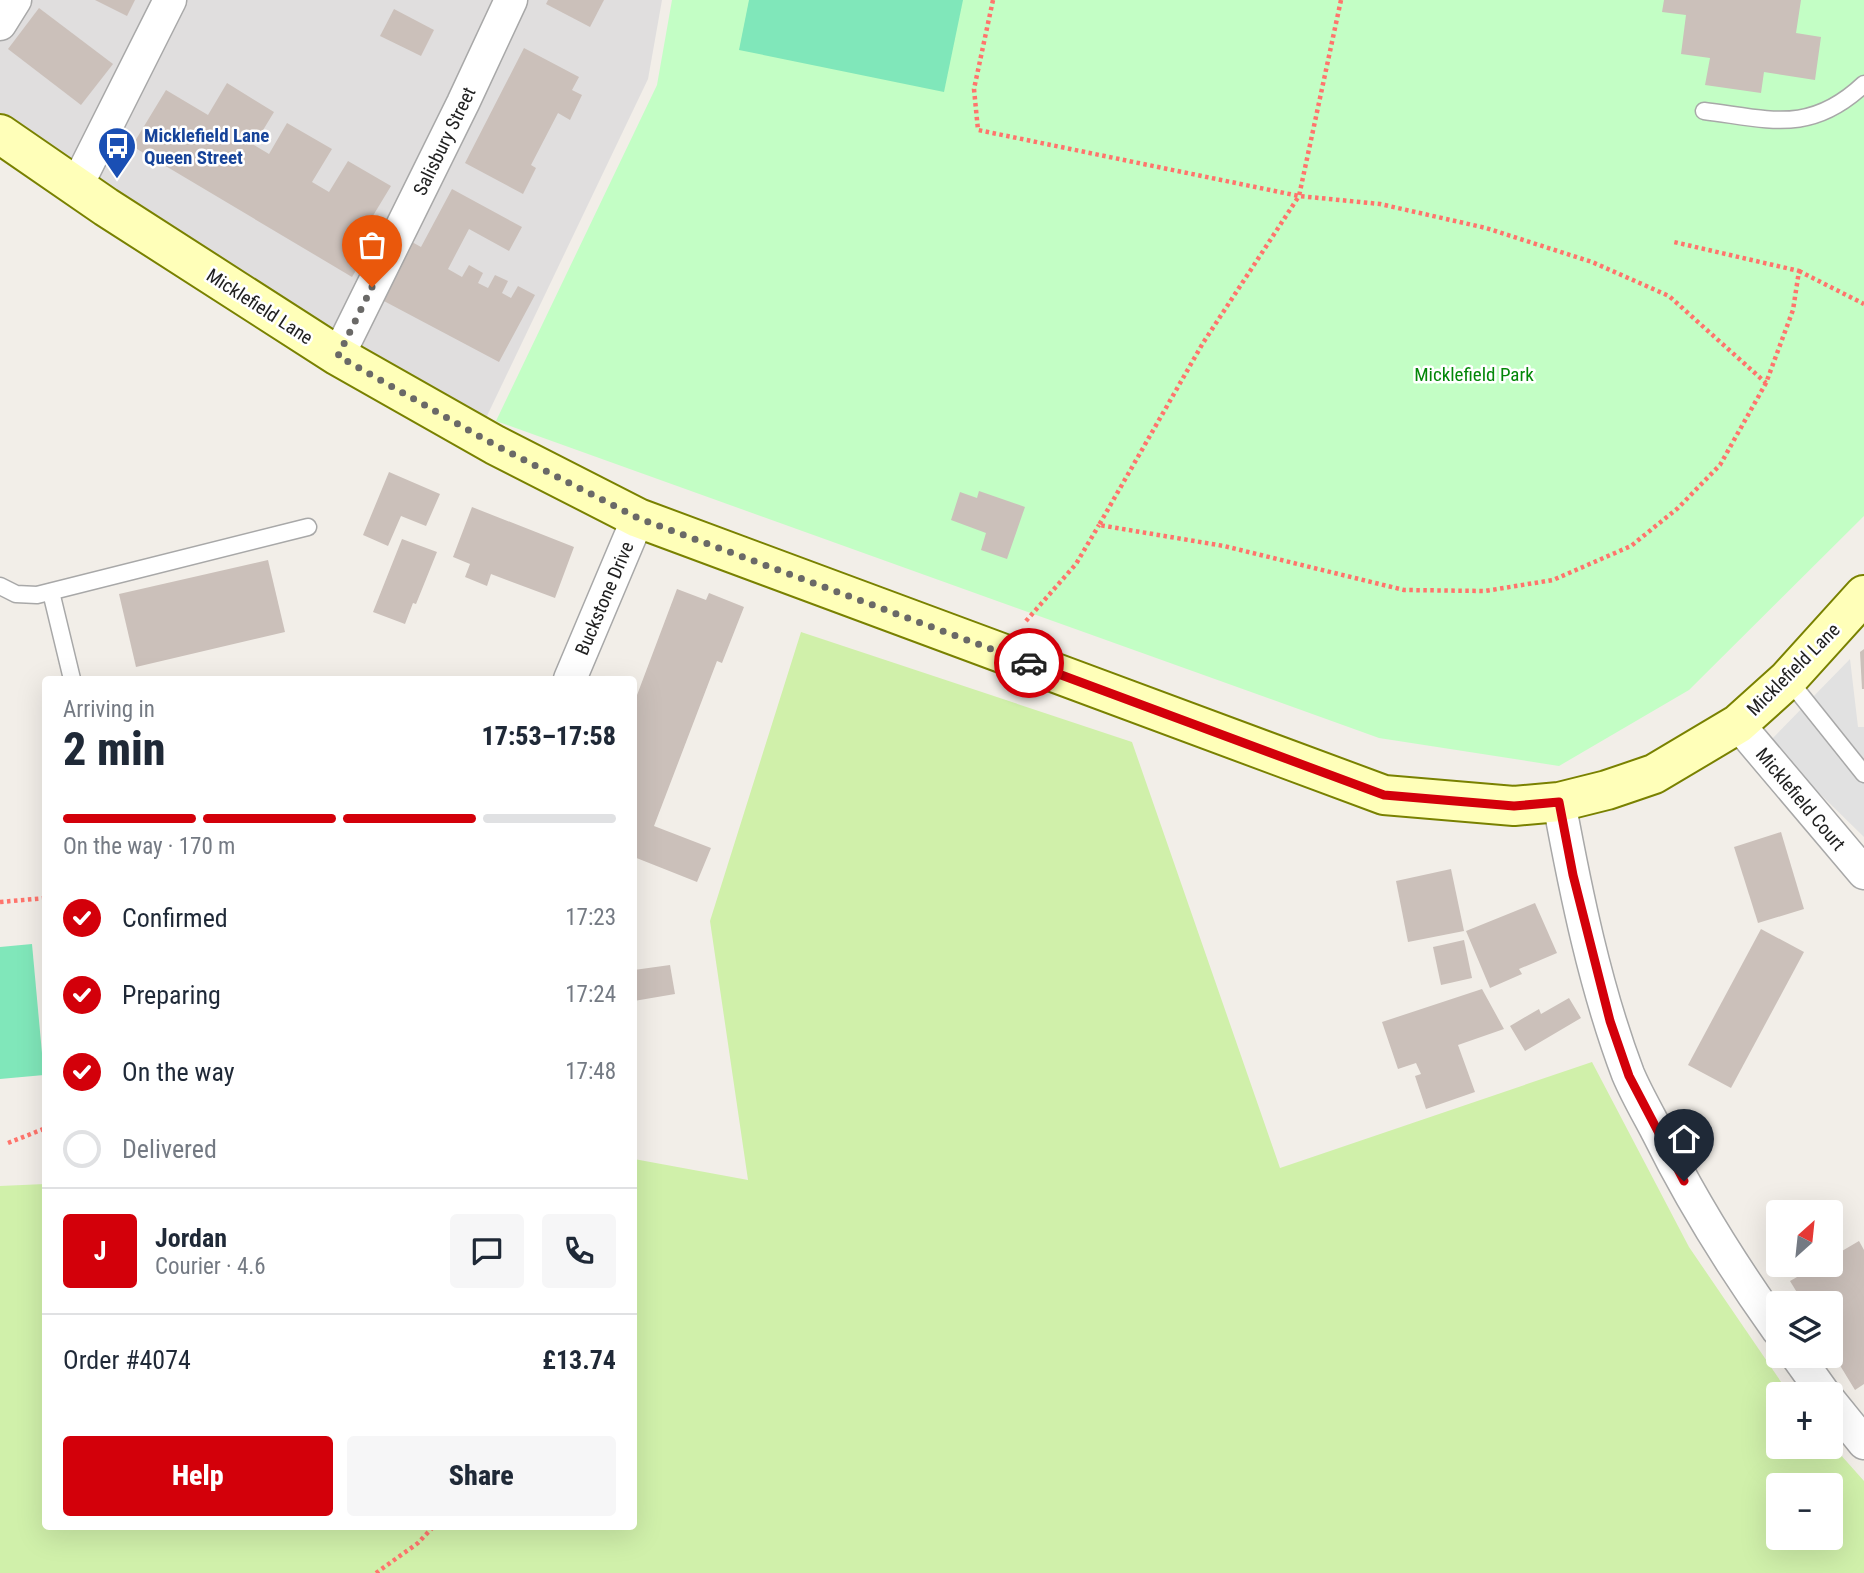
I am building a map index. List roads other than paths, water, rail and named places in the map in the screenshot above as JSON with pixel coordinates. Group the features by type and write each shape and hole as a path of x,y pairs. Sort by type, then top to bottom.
{"main road":[{"name":"Micklefield Lane","path":"7,144 338,356 495,445 638,518 1384,795 1514,806 1559,802 1654,774 1738,724 1788,679 1864,595"}],"street":[{"path":"0,24 15,0"},
{"path":"76,187 170,0"},
{"name":"Salisbury Street","path":"338,356 511,0"},
{"name":"Buckstone Drive","path":"571,676 638,518"},
{"name":"Micklefield Court","path":"1738,724 1864,873"},
{"path":"1559,802 1591,947 1610,1021 1629,1076 1670,1158 1710,1228 1766,1312"},
{"path":"1843,1417 1864,1443"}],"lane":[{"path":"1704,111 1789,121 1815,117 1856,92 1864,84"},
{"path":"0,586 16,594 37,595 308,527"},
{"path":"51,592 71,676"},
{"path":"1788,679 1864,774"}],"place":[{"name":"Micklefield Lane Queen Street","path":"117,180"}],"park label":[{"name":"Micklefield Park","path":"1474,374"}]}
